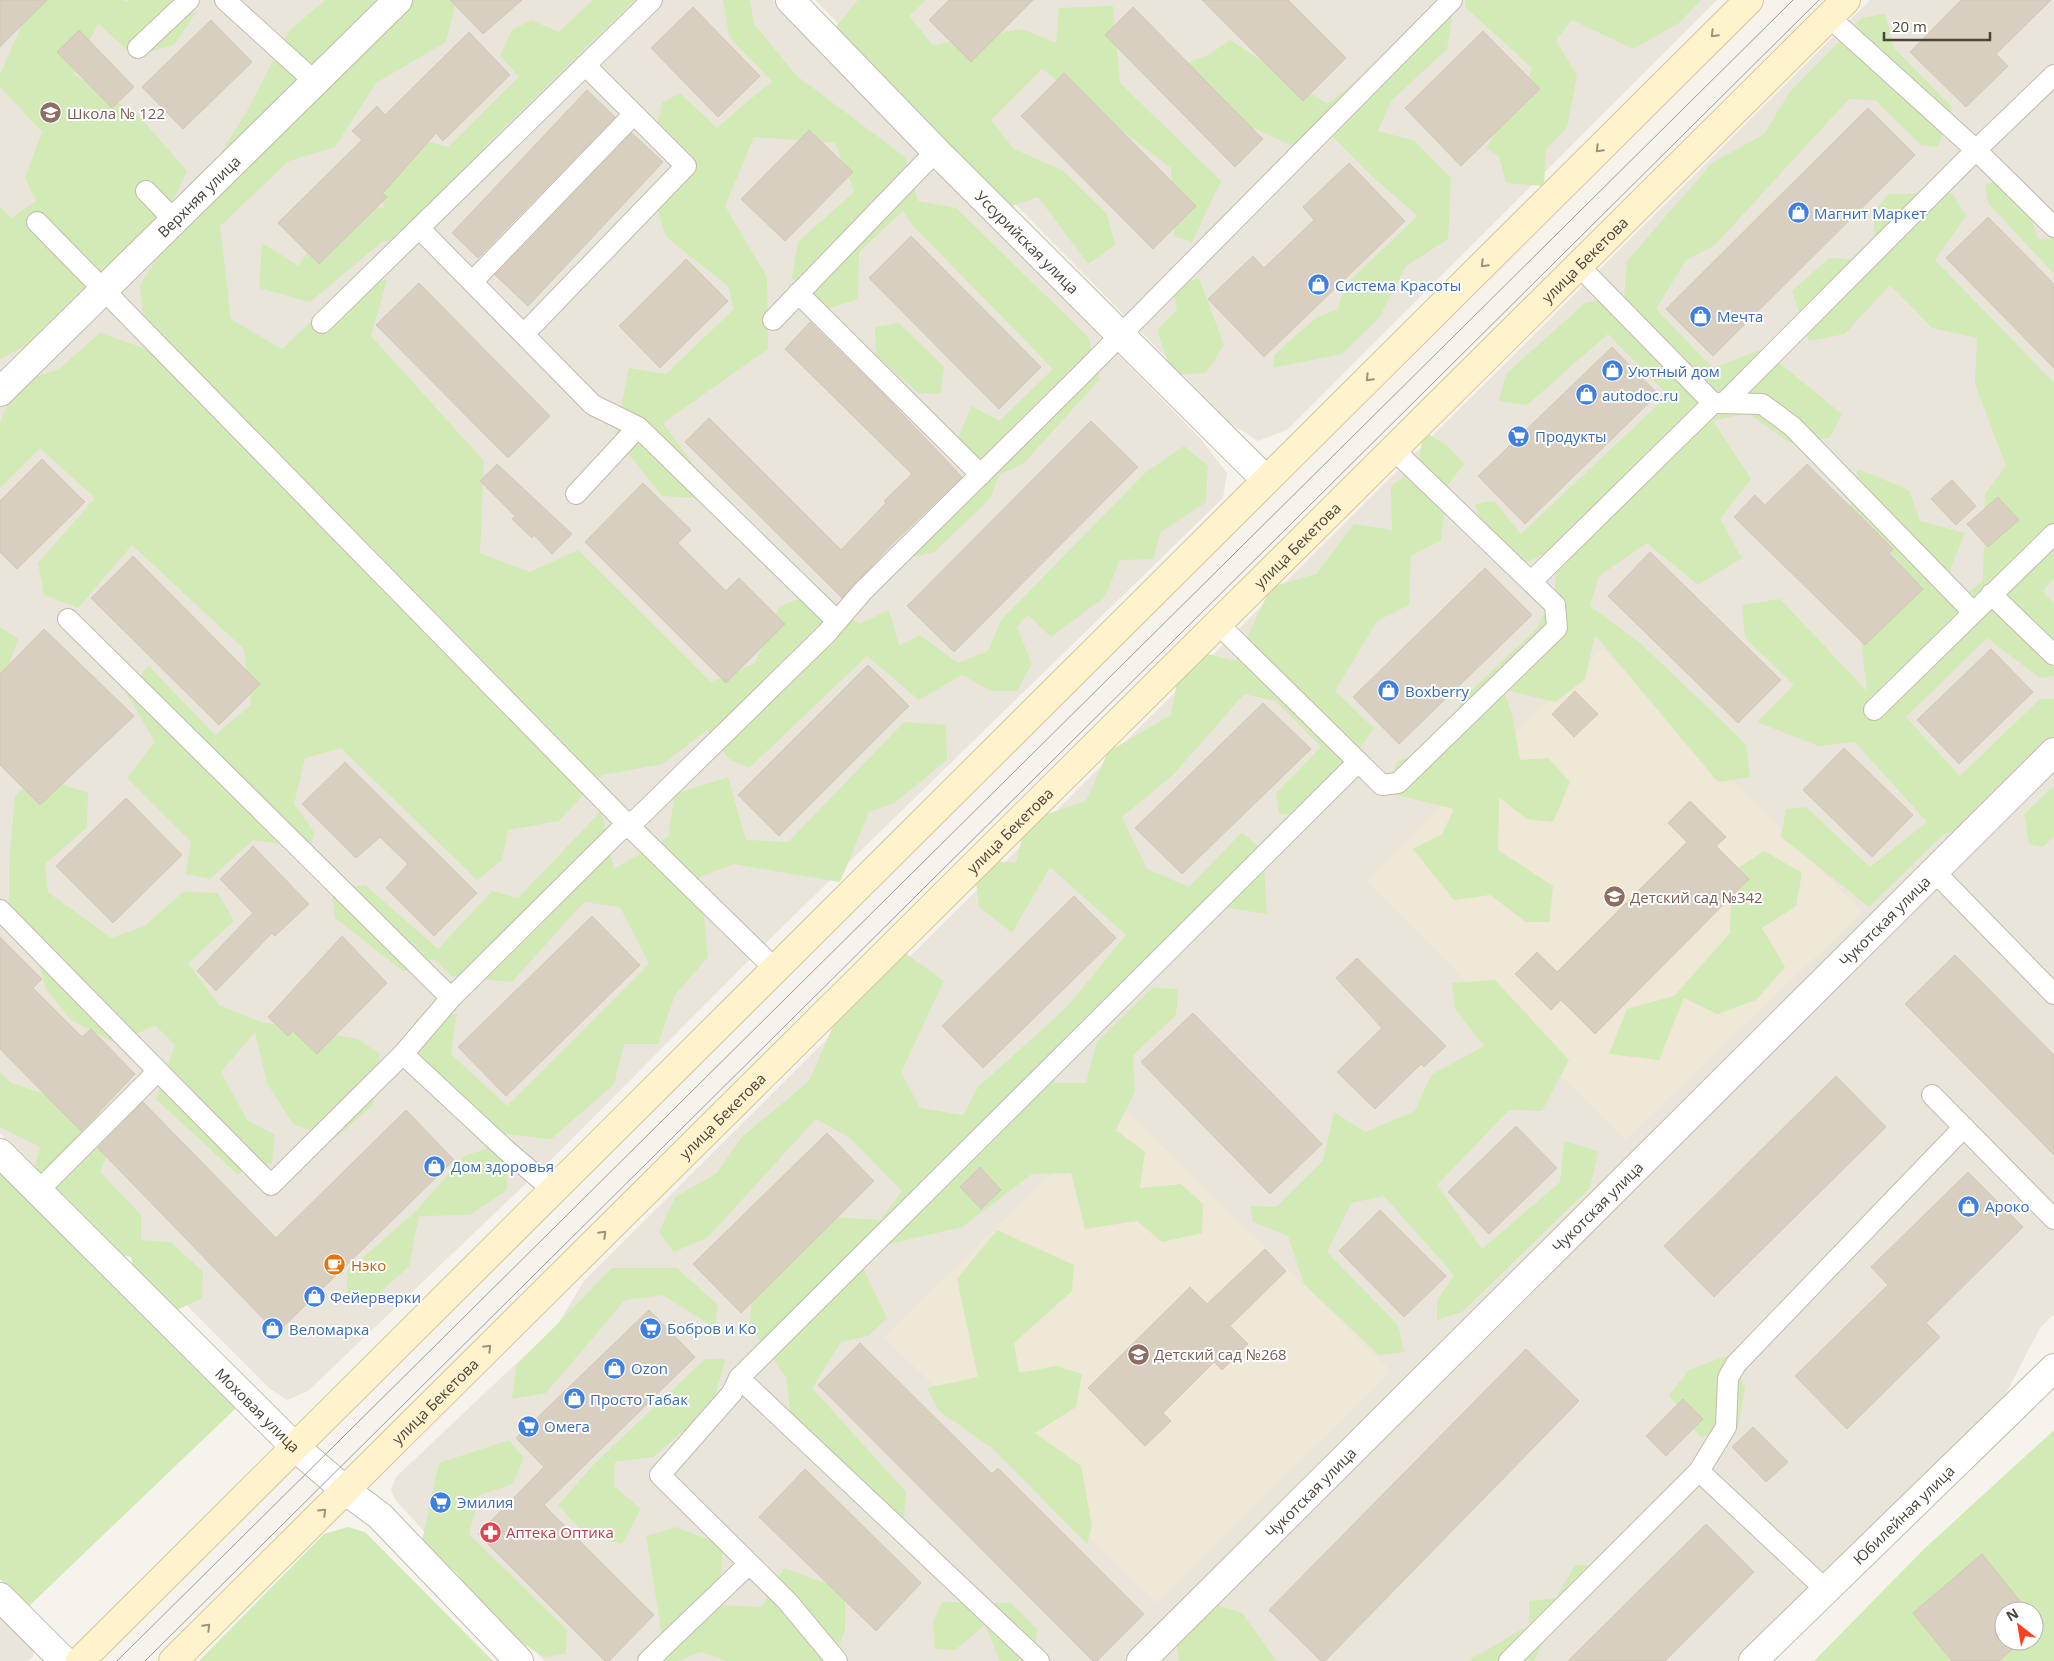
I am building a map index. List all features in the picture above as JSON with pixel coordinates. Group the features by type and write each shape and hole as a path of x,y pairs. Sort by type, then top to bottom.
{"main road":[{"path":"80,1661 1749,0"},
{"name":"улица Бекетова","path":"173,1661 1837,8"}],"street":[{"name":"Верхняя улица","path":"0,392 398,0"},
{"name":"Уссурийская улица","path":"790,0 936,151 1266,480"},
{"name":"Чукотская улица","path":"1141,1661 2054,752"},
{"name":"Моховая улица","path":"0,1153 294,1447 345,1490 380,1516 519,1661"},
{"name":"Юбилейная улица","path":"1753,1661 2054,1368"},
{"path":"0,1597 64,1661"}],"lane":[{"path":"138,48 189,0"},
{"path":"225,0 314,81"},
{"path":"322,323 652,0"},
{"path":"0,910 271,1185 403,1054 451,998 618,832 639,818 820,640 862,592 981,475 1452,0"},
{"path":"1837,8 2054,227"},
{"path":"524,334 686,166 585,65"},
{"path":"1531,582 1719,403 2054,75"},
{"path":"472,282 634,114"},
{"path":"773,320 936,151"},
{"path":"146,191 174,220"},
{"path":"37,222 628,825 775,969"},
{"path":"419,228 593,405 638,428 837,621"},
{"path":"1578,266 1719,403 1762,404 1792,426 1973,612"},
{"path":"798,294 981,475"},
{"path":"576,494 638,428"},
{"path":"1217,624 1382,786 1398,783 1557,628 1555,605 1393,449"},
{"path":"1874,710 2054,534"},
{"path":"1992,594 2054,656"},
{"path":"68,619 451,998"},
{"path":"837,1661 788,1602 660,1475 732,1393 739,1378 1358,762"},
{"path":"1934,871 2054,994"},
{"path":"403,1054 506,1150 553,1190"},
{"path":"37,1192 158,1070"},
{"path":"1932,1094 2054,1219"},
{"path":"1509,1661 1699,1472 1726,1427 1728,1378 1736,1364 1964,1127"},
{"path":"739,1378 1039,1661"},
{"path":"1699,1472 1825,1589"},
{"path":"648,1661 749,1564"}],"shaded area":[{"path":"0,0 381,0 0,374"},
{"path":"412,0 773,0 1200,438 1227,473 1223,498 774,935 554,1157 308,1391 287,1400 269,1388 69,1187 42,1177 0,1133 0,407"},
{"path":"815,0 1717,0 1287,430 1258,441 1230,423"},
{"path":"1870,0 2054,0 2054,740 1126,1661 544,1661 396,1501 391,1490 396,1477 558,1324 584,1281"},
{"name":"Детский сад №342","path":"1602,648 1862,912 1625,1140 1366,881"},
{"path":"2054,773 2054,1314 2040,1328 2001,1403 1737,1661 1160,1661"},
{"name":"Детский сад №268","path":"1121,1106 1391,1371 1157,1603 884,1337"},
{"path":"0,1612 33,1644 33,1657 28,1661 0,1661"}],"green space":[{"path":"33,0 123,0 125,2 129,0 181,0 195,14 174,45 133,56 98,23 74,74 139,116 187,171 145,258 55,330 0,359 0,206 11,218 36,201 25,178 42,132 0,87 0,74"},
{"path":"325,0 456,0 446,42 376,83 335,147 289,161 220,226 231,319 282,349 350,284 387,280 371,336 484,461 480,553 530,572 578,550 711,682 755,663 779,607 817,591 859,624 889,610 899,646 920,635 958,663 988,651 1001,620 1146,472 1184,446 1208,466 1206,502 1161,532 1153,559 1120,560 1105,597 1051,637 1028,615 1017,627 1032,664 1017,691 991,691 962,675 919,700 867,656 749,768 729,759 707,730 663,764 602,775 559,821 508,830 502,860 477,880 341,748 305,758 294,804 314,832 311,848 253,840 210,879 186,874 191,842 127,778 155,742 125,691 149,666 215,735 251,705 244,649 132,545 78,608 44,595 38,563 95,498 40,448 0,488 0,422 17,383 59,369 100,333 147,349 140,285 248,109 288,32"},
{"path":"593,0 635,0 483,148 478,186 419,243 383,241 310,302 259,288 262,243 299,266 318,232 341,207 385,208 356,153 386,129 448,147 519,77 500,56 512,30 531,20 559,32"},
{"path":"723,0 750,0 754,24 797,76 905,157 918,201 956,208 1088,337 1100,379 1024,463 999,475 990,499 934,552 910,558 901,539 969,480 957,439 972,406 999,421 1053,369 913,226 903,211 859,252 858,299 829,308 792,278 798,242 854,192 835,143 754,137 725,206 767,277 768,349 663,423 698,471 695,498 662,496 615,437 629,368 666,374 734,309 728,286 666,237 652,192 672,165 654,140 662,103 680,93 717,128 772,81 729,37"},
{"path":"858,0 926,0 909,16 933,45 1022,29 1056,43 1059,8 1113,6 1120,83 1221,181 1192,242 1174,236 1171,168 1042,69 991,120 1014,149 1062,170 1107,214 1115,245 1088,264 1038,197 1003,209 963,159 869,104 833,30"},
{"path":"1465,0 1701,0 1679,23 1633,49 1572,20 1556,40 1577,76 1567,127 1546,149 1544,186 1506,183 1499,156 1486,148 1533,69 1465,7"},
{"path":"1885,14 1894,48 1952,107 1938,147 1921,145 1875,100 1849,99 1715,245 1686,260 1656,309 1713,368 1762,349 1842,414 1830,438 1790,443 1748,413 1713,421 1751,479 1720,519 1742,558 1698,585 1647,543 1599,576 1590,606 1640,643 1746,744 1750,777 1718,782 1595,635 1585,679 1556,702 1504,690 1513,719 1520,760 1548,758 1570,782 1553,822 1527,819 1499,797 1498,850 1553,886 1549,922 1526,922 1490,895 1454,900 1413,849 1442,834 1454,809 1388,793 1397,761 1453,743 1460,701 1537,628 1555,589 1557,548 1524,564 1484,531 1475,504 1494,501 1521,534 1668,395 1608,334 1527,405 1499,401 1506,374 1585,303 1624,296 1627,261 1712,163 1764,134 1789,93 1862,18"},
{"path":"1452,17 1447,49 1391,101 1378,131 1415,141 1451,178 1448,239 1406,266 1379,318 1342,354 1273,368 1274,355 1316,318 1338,309 1344,286 1418,216 1377,181 1328,132 1290,145 1207,106 1177,67 1210,54 1230,40 1327,104 1373,69 1417,21"},
{"path":"2017,177 2038,239 2054,238 2054,274 1988,203 1985,184"},
{"path":"1952,193 1966,216 1935,260 2054,383 2054,578 2043,591 2054,604 2054,676 2040,678 1987,638 1906,717 1960,776 2040,699 2054,699 2054,735 1994,822 1944,834 1869,907 1781,837 1786,809 1806,807 1870,867 1927,822 1855,742 1818,746 1757,722 1794,685 1745,638 1742,605 1780,599 1867,691 1861,642 1886,617 1900,562 1849,513 1858,469 1909,490 1920,521 1965,533 1951,567 1953,605 1983,581 1985,494 2006,466 1975,384 1977,338 1932,328 1890,285 1845,334 1809,341 1792,291 1829,258 1875,260 1874,211 1889,194"},
{"path":"1199,278 1224,345 1206,373 1172,375 1157,330 1177,309 1172,287"},
{"path":"899,323 944,367 940,394 918,393 876,355 875,327"},
{"path":"1423,431 1448,446 1464,464 1447,486 1441,540 1411,556 1409,605 1377,621 1335,691 1374,728 1314,815 1279,814 1276,793 1321,747 1276,701 1244,694 1173,775 1122,817 1147,869 1189,887 1242,832 1263,851 1267,914 1208,905 1057,1056 1054,1083 1086,1083 1097,1042 1152,988 1178,989 1176,1015 1133,1055 1135,1091 1116,1130 1145,1152 1140,1188 1181,1184 1203,1204 1202,1233 1162,1242 1137,1221 1085,1229 1071,1173 1032,1174 962,1227 855,1252 887,1318 868,1336 841,1342 812,1388 906,1492 904,1518 868,1511 791,1416 786,1377 750,1327 753,1262 805,1215 880,1220 902,1191 850,1138 816,1119 708,1237 674,1252 659,1232 675,1197 717,1173 742,1137 809,1081 837,1017 902,951 944,981 901,1072 920,1108 963,1115 978,1087 1065,1009 1126,935 1050,867 1012,933 979,907 976,881 993,861 1016,863 1026,821 1086,801 1108,752 1171,715 1179,670 1199,652 1236,661 1271,587 1316,574 1354,524 1392,530 1391,486 1419,465"},
{"path":"0,627 18,639 0,690"},
{"path":"904,722 946,725 947,760 894,803 869,812 840,882 733,864 700,877 708,957 675,995 658,1044 624,1044 614,1084 551,1139 506,1134 507,1190 470,1215 419,1216 409,1266 370,1302 347,1296 347,1271 414,1213 466,1155 487,1149 418,1076 416,1019 457,1014 451,1054 507,1106 649,964 620,907 584,902 512,982 451,976 434,959 403,971 335,918 332,891 365,885 438,949 492,891 518,898 601,811 614,869 668,837 675,794 728,777 746,840 788,842"},
{"path":"36,775 88,793 87,827 45,864 48,892 111,938 145,926 183,892 218,893 234,921 188,963 219,1005 261,1022 358,1039 380,1054 373,1105 334,1139 293,1124 267,1083 255,1032 221,1072 247,1120 275,1135 272,1163 237,1174 156,1099 175,1045 155,1025 117,1044 71,1020 46,989 36,952 9,930 9,864 15,796"},
{"path":"2054,786 2054,836 2043,847 2029,844 2024,814"},
{"path":"1764,851 1802,873 1796,906 1762,928 1785,967 1756,1000 1717,1014 1684,998 1659,1060 1609,1054 1627,1009 1674,996 1730,933 1732,872"},
{"path":"1495,980 1569,1060 1542,1111 1509,1110 1437,1185 1482,1249 1560,1182 1564,1141 1598,1151 1590,1188 1462,1312 1437,1320 1437,1301 1454,1275 1384,1196 1351,1203 1327,1252 1398,1325 1404,1352 1379,1355 1304,1284 1288,1236 1253,1222 1250,1206 1276,1207 1323,1161 1334,1112 1365,1132 1415,1111 1431,1075 1484,1046 1455,1009 1452,983"},
{"path":"0,1072 11,1083 108,1114 117,1130 100,1172 141,1215 141,1240 171,1242 203,1272 202,1298 177,1310 136,1280 131,1257 110,1254 33,1177 40,1147 0,1127"},
{"path":"0,1166 236,1408 28,1607 0,1579"},
{"path":"997,1230 1074,1265 1072,1291 1014,1343 1019,1373 1056,1366 1082,1374 1076,1407 1035,1433 1081,1466 1092,1526 1087,1544 992,1448 939,1411 927,1388 978,1377 957,1279"},
{"path":"612,1268 677,1268 718,1305 715,1328 663,1295 625,1300 546,1393 512,1399 516,1366"},
{"path":"1726,1356 1745,1387 1738,1428 1700,1437 1669,1395 1689,1370"},
{"path":"705,1359 725,1359 713,1406 653,1457 615,1462 614,1486 641,1509 622,1544 585,1535 558,1505 595,1463"},
{"path":"2054,1430 2054,1661 1814,1661 1924,1549"},
{"path":"509,1440 524,1458 512,1484 480,1495 469,1534 567,1630 566,1654 544,1657 485,1619 457,1573 421,1546 439,1463"},
{"path":"348,1527 365,1532 493,1661 199,1661 324,1534"},
{"path":"676,1527 723,1545 719,1605 762,1607 784,1568 845,1590 845,1630 833,1661 727,1661 701,1652 678,1661 666,1661 646,1536"},
{"path":"1575,1565 1596,1565 1591,1595 1551,1627 1534,1661 1468,1661 1529,1625 1529,1601 1556,1598"},
{"path":"942,1602 1011,1603 1037,1629 1035,1661 1000,1661 985,1625 955,1650 935,1649 933,1622"},
{"path":"1209,1602 1242,1613 1277,1661 1179,1661 1175,1637"}],"building":[{"path":"0,0 47,0 0,47"},
{"path":"450,0 522,0 483,34"},
{"path":"949,0 1033,0 971,62 929,20"},
{"path":"1202,0 1288,0 1346,58 1303,101"},
{"path":"1961,0 2051,0 1996,54 2008,66 1966,107 1910,52"},
{"path":"693,7 760,76 718,117 651,48"},
{"path":"1133,7 1263,139 1235,167 1105,35"},
{"path":"211,20 252,62 183,129 142,87"},
{"path":"79,30 134,87 112,108 57,52"},
{"path":"1483,31 1540,89 1461,166 1405,108"},
{"path":"469,32 510,75 443,141 436,133 383,193 387,197 319,264 278,223 362,140 352,131 377,106 385,115"},
{"path":"1064,73 1196,206 1153,249 1021,116"},
{"path":"587,90 615,117 478,258 452,233"},
{"path":"1868,108 1915,155 1713,356 1666,309"},
{"path":"809,130 853,172 785,241 741,199"},
{"path":"632,133 663,162 528,306 495,275"},
{"path":"1349,163 1405,221 1264,357 1208,299 1253,256 1264,268 1314,220 1303,207"},
{"path":"1988,217 2054,284 2054,368 1946,258"},
{"path":"911,236 1041,367 999,409 869,278"},
{"path":"686,259 728,301 660,368 619,326"},
{"path":"419,283 550,416 508,458 376,325"},
{"path":"810,322 889,400 962,477 892,544 842,598 685,442 709,418 841,550 886,503 884,501 912,474 785,349"},
{"path":"1612,347 1658,394 1525,524 1478,476"},
{"path":"1091,421 1138,467 954,652 907,606"},
{"path":"42,459 85,502 17,569 0,552 0,501"},
{"path":"497,464 572,534 552,554 534,535 532,538 512,519 515,516 480,481"},
{"path":"1807,464 1893,549 1889,553 1923,589 1865,645 1734,517 1755,495 1765,505"},
{"path":"1952,480 1976,506 1956,525 1931,499"},
{"path":"643,483 691,530 678,543 726,591 739,578 785,624 726,683 585,542"},
{"path":"1998,497 2019,520 1988,547 1967,524"},
{"path":"1650,552 1781,680 1738,723 1608,596"},
{"path":"133,556 260,684 219,725 91,598"},
{"path":"1485,568 1532,615 1399,744 1353,697"},
{"path":"44,629 134,716 40,805 0,765 0,674"},
{"path":"1991,649 2033,692 1959,764 1917,720"},
{"path":"868,665 909,706 779,836 738,795"},
{"path":"1575,691 1598,714 1574,737 1552,714"},
{"path":"1263,703 1311,749 1182,874 1135,828"},
{"path":"1844,748 1913,815 1872,857 1803,790"},
{"path":"345,762 477,893 434,936 386,888 408,864 380,837 356,858 302,804"},
{"path":"126,798 182,855 113,923 56,866"},
{"path":"1690,801 1726,837 1716,846 1749,879 1595,1034 1561,1000 1551,1010 1515,974 1537,952 1557,972 1687,842 1668,823"},
{"path":"253,846 309,904 275,936 272,933 216,991 197,971 253,913 220,879"},
{"path":"1074,896 1116,938 983,1068 942,1026"},
{"path":"592,916 640,965 506,1096 458,1047"},
{"path":"342,936 387,983 317,1054 293,1031 288,1036 268,1017"},
{"path":"0,937 42,979 33,988 82,1037 91,1029 135,1074 81,1131 0,1049"},
{"path":"1955,955 2054,1055 2054,1155 1905,1004"},
{"path":"1357,958 1446,1046 1424,1067 1421,1064 1375,1109 1337,1072 1382,1028 1336,978"},
{"path":"1193,1013 1322,1144 1270,1194 1141,1062"},
{"path":"1836,1076 1886,1127 1714,1297 1664,1246"},
{"path":"143,1102 276,1238 406,1110 454,1160 277,1333 98,1148"},
{"path":"1516,1126 1557,1168 1489,1234 1448,1192"},
{"path":"827,1133 874,1181 741,1313 693,1264"},
{"path":"980,1167 1001,1190 981,1209 960,1187"},
{"path":"1968,1172 2023,1227 1926,1323 1940,1337 1847,1429 1795,1376 1888,1285 1871,1267"},
{"path":"1380,1210 1446,1276 1404,1317 1339,1251"},
{"path":"1265,1249 1286,1271 1230,1326 1248,1344 1222,1370 1214,1362 1163,1413 1171,1421 1145,1446 1088,1388 1190,1287 1207,1304"},
{"path":"649,1310 695,1357 544,1505 654,1615 609,1661 605,1661 478,1534 544,1467 516,1438"},
{"path":"860,1343 992,1474 998,1468 1144,1614 1097,1661 1093,1661 818,1385"},
{"path":"1526,1349 1579,1401 1325,1661 1321,1661 1269,1610"},
{"path":"1683,1399 1703,1419 1666,1456 1646,1436"},
{"path":"1753,1427 1788,1462 1766,1482 1732,1447"},
{"path":"805,1469 921,1583 876,1631 759,1517"},
{"path":"1706,1524 1754,1572 1665,1661 1568,1661"},
{"path":"1982,1554 2020,1601 1994,1601 1994,1651 2010,1651 1999,1661 1952,1661 1913,1613"}],"tram line":[{"path":"117,1661 1793,0"},
{"path":"145,1661 1819,0"}],"place":[{"name":"Школа № 122","path":"51,113"},
{"name":"Магнит Маркет","path":"1798,213"},
{"name":"Система Красоты","path":"1319,285"},
{"name":"Мечта","path":"1701,316"},
{"name":"Уютный дом","path":"1612,371"},
{"name":"autodoc.ru","path":"1586,395"},
{"name":"Продукты","path":"1519,436"},
{"name":"Boxberry","path":"1389,691"},
{"name":"Детский сад №342","path":"1614,897"},
{"name":"Дом здоровья","path":"435,1166"},
{"name":"Ароко","path":"1969,1206"},
{"name":"Нэко","path":"335,1265"},
{"name":"Фейерверки","path":"314,1297"},
{"name":"Бобров и Ко","path":"651,1328"},
{"name":"Веломарка","path":"273,1329"},
{"name":"Детский сад №268","path":"1138,1354"},
{"name":"Ozon","path":"615,1368"},
{"name":"Просто Табак","path":"574,1399"},
{"name":"Омега","path":"528,1426"},
{"name":"Эмилия","path":"441,1502"},
{"name":"Аптека Оптика","path":"490,1532"}]}
